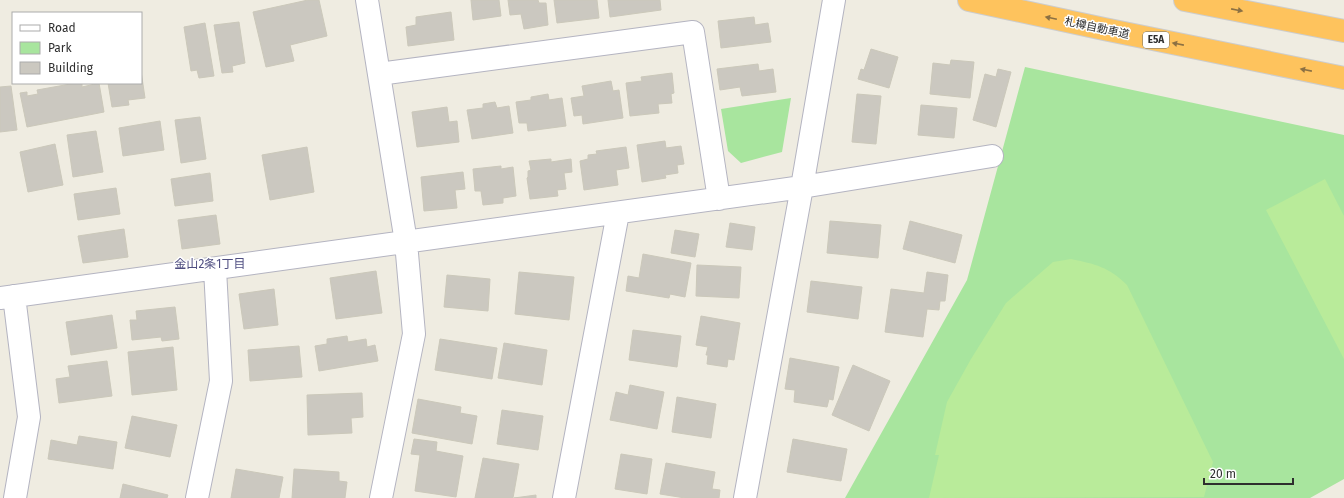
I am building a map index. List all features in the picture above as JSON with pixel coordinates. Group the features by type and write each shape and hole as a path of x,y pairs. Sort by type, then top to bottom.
{"highway":[{"name":"札樽自動車道","path":"969,0 1344,78"},
{"path":"1186,0 1344,31"}],"street":[{"path":"367,0 406,242 414,334 381,498"},
{"path":"745,498 802,187 816,97 834,0"},
{"path":"379,74 693,32 718,198"},
{"path":"15,498 29,417 7,297 802,187 992,156"},
{"path":"564,498 618,212"},
{"path":"197,498 221,381 215,269"}],"green space":[{"path":"1025,67 1344,135 1344,479 1310,498 845,498 967,280"},
{"path":"791,98 782,152 741,163 728,151 721,109"},
{"path":"1325,179 1344,216 1344,359 1266,210"},
{"path":"1071,259 1108,270 1127,285 1213,462 1204,497 929,498 939,455 935,455 947,402 971,359 1006,303 1053,262"}],"building":[{"path":"308,0 319,0 327,36 290,45 294,61 266,67 253,12"},
{"path":"471,0 499,0 501,16 473,20"},
{"path":"508,0 538,0 539,3 546,3 548,25 524,29 521,14 510,15"},
{"path":"554,0 597,0 599,18 557,23"},
{"path":"608,0 660,0 661,10 610,17"},
{"path":"451,12 454,40 408,46 406,27 416,25 416,17"},
{"path":"754,17 755,25 768,23 771,42 721,48 718,21"},
{"path":"239,22 245,63 232,66 233,72 222,73 214,25"},
{"path":"205,23 214,76 199,78 197,70 191,71 184,27"},
{"path":"871,49 898,57 889,88 858,79 861,69 864,70"},
{"path":"951,60 974,62 970,98 930,94 933,63 950,65"},
{"path":"758,64 759,71 773,69 776,92 742,96 740,87 720,90 717,69"},
{"path":"998,69 1011,72 996,127 973,120 985,74 996,77"},
{"path":"672,73 674,93 671,94 672,103 658,104 659,113 630,116 626,83 642,81 641,77"},
{"path":"142,78 145,98 128,100 129,105 112,107 108,84 142,84"},
{"path":"611,81 613,91 619,90 623,118 583,124 582,115 574,116 571,98 584,96 582,86"},
{"path":"70,84 82,84 82,87 99,84 104,112 27,127 20,93 27,92 27,96 38,94 37,90"},
{"path":"11,86 17,130 0,132 0,87"},
{"path":"548,94 549,100 562,98 566,126 528,131 527,123 519,123 516,102 531,100 531,97"},
{"path":"857,94 881,96 876,144 852,142"},
{"path":"495,102 497,108 509,106 513,133 472,139 467,110 483,108 483,104"},
{"path":"921,105 957,108 954,138 918,135"},
{"path":"447,107 449,122 457,121 459,142 417,147 412,112"},
{"path":"200,117 206,159 181,163 175,120"},
{"path":"160,121 164,150 123,156 119,128"},
{"path":"96,131 103,172 73,177 67,135"},
{"path":"665,141 666,148 681,146 684,164 677,165 678,173 665,175 666,178 642,182 637,145"},
{"path":"55,144 63,185 28,192 20,152"},
{"path":"307,147 314,192 270,200 262,155"},
{"path":"626,147 629,168 616,170 618,185 584,190 580,161 588,159 588,155 597,154 596,151"},
{"path":"551,159 551,162 571,159 572,172 564,173 566,189 557,190 558,196 530,199 527,178 528,171 531,170 529,161"},
{"path":"501,166 501,169 513,167 516,196 503,198 503,203 483,205 481,191 475,191 473,169"},
{"path":"463,172 465,189 455,190 457,208 424,211 421,177"},
{"path":"210,173 213,201 175,206 171,179"},
{"path":"116,188 120,214 78,220 74,194"},
{"path":"216,215 220,244 182,249 178,220"},
{"path":"830,221 881,225 878,258 827,253"},
{"path":"910,221 962,235 955,263 903,249"},
{"path":"730,223 755,227 752,250 726,247"},
{"path":"124,229 128,257 83,263 78,236"},
{"path":"675,230 699,234 695,257 671,253"},
{"path":"643,254 691,263 685,297 670,294 669,298 626,291 628,276 639,278"},
{"path":"697,265 741,267 739,298 696,296"},
{"path":"376,271 382,313 336,319 330,278"},
{"path":"519,272 574,277 569,320 515,314"},
{"path":"927,272 948,275 945,301 940,301 939,310 927,309 923,337 885,332 891,289 924,293"},
{"path":"447,275 490,279 488,311 444,307"},
{"path":"811,281 862,287 858,319 807,312"},
{"path":"274,289 278,325 244,329 239,294"},
{"path":"175,307 179,339 162,341 161,337 132,340 130,320 137,320 136,311"},
{"path":"112,315 117,348 71,355 66,322"},
{"path":"701,316 740,323 734,360 728,359 727,367 707,364 708,355 706,355 708,347 696,345"},
{"path":"633,330 681,336 677,367 629,360"},
{"path":"347,336 348,342 366,339 367,347 375,345 378,361 319,371 315,346 327,344 327,339"},
{"path":"440,339 497,348 492,379 435,370"},
{"path":"504,343 547,350 542,385 498,378"},
{"path":"299,346 302,377 250,381 248,350"},
{"path":"173,347 177,390 132,395 128,352"},
{"path":"790,358 839,367 833,400 829,399 827,407 794,402 795,390 785,389"},
{"path":"107,361 112,396 59,403 56,379 70,377 68,366"},
{"path":"853,365 890,381 869,431 832,415"},
{"path":"630,385 664,392 657,429 610,420 616,392 628,395"},
{"path":"362,393 363,417 351,418 352,433 308,435 307,395"},
{"path":"677,397 716,404 711,438 672,432"},
{"path":"418,399 461,407 460,413 477,416 472,444 412,433"},
{"path":"502,410 543,416 538,450 497,444"},
{"path":"132,416 177,425 170,457 125,448"},
{"path":"79,436 117,442 113,469 48,459 51,440 77,445"},
{"path":"414,439 437,442 436,451 463,456 456,497 415,491 420,455 411,454"},
{"path":"793,439 847,449 841,481 787,472"},
{"path":"621,454 652,459 647,494 615,489"},
{"path":"483,458 519,464 513,498 475,498"},
{"path":"666,463 715,472 712,489 720,490 719,498 685,498 660,494"},
{"path":"236,469 283,477 279,498 231,498"},
{"path":"294,469 339,472 339,481 347,482 345,498 292,498"},
{"path":"123,484 168,495 167,498 120,498"},
{"path":"536,495 536,498 514,498"}],"district":[{"name":"金山2条1丁目","path":"210,264"}]}
